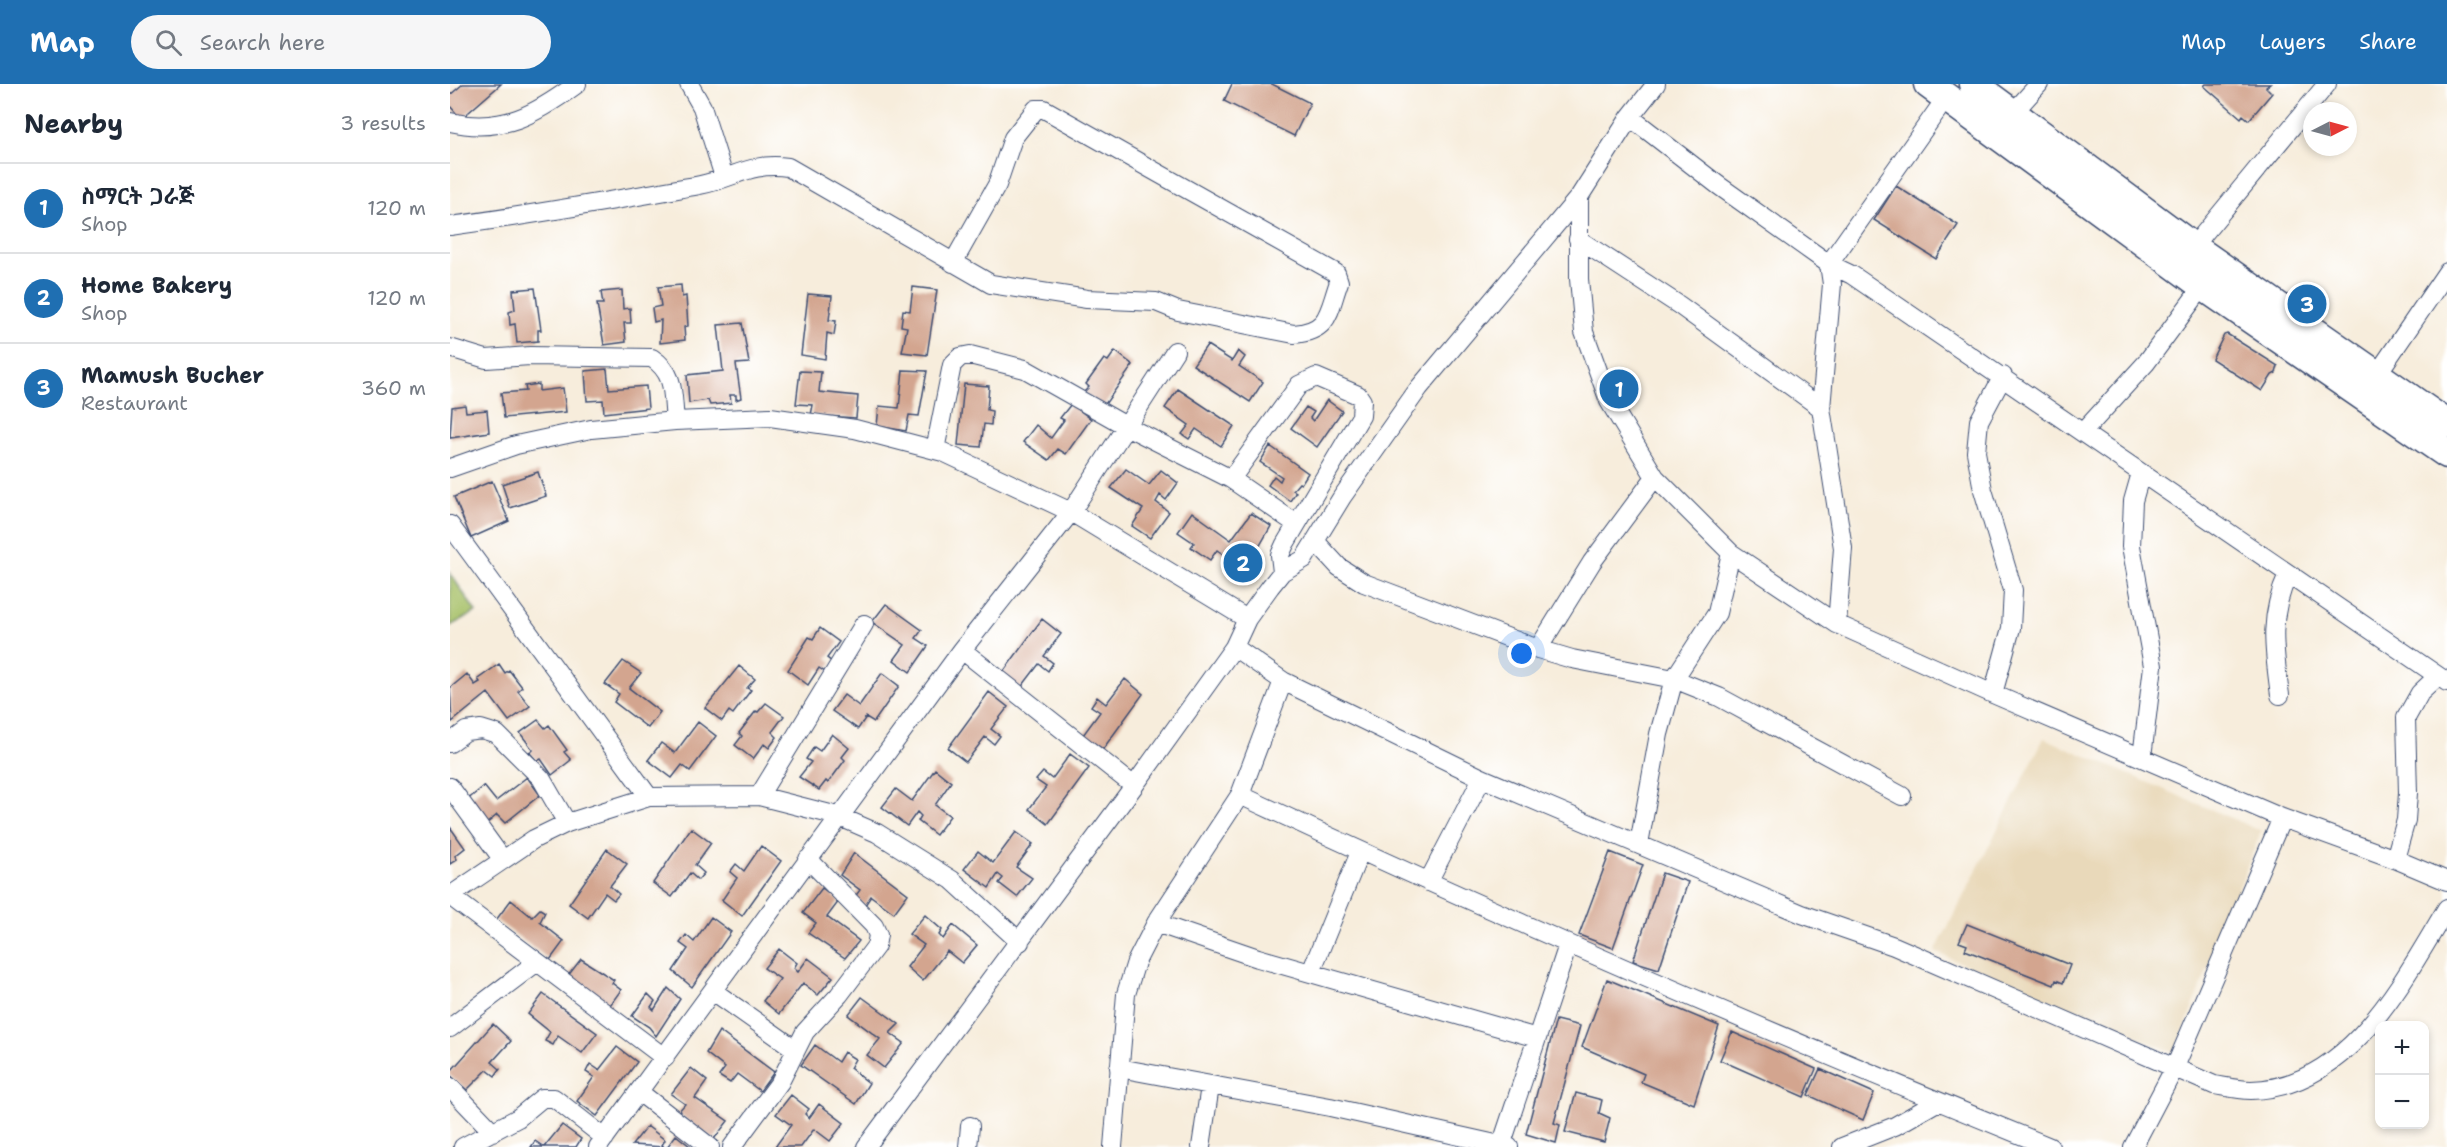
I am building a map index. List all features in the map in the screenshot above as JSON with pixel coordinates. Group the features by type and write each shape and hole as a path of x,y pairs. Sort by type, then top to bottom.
{"main road":[{"path":"1973,84 2193,247 2447,424"},
{"path":"1937,91 2203,286 2447,454"}],"street":[{"path":"450,122 485,125 514,121 542,110 577,84"},
{"path":"689,84 702,107 724,177"},
{"path":"866,1147 1134,786 1234,647 1247,619 1282,572 1304,560 1342,497 1419,388 1579,197 1630,117 1656,84"},
{"path":"2012,114 2039,84"},
{"path":"2193,247 2327,84"},
{"path":"1837,624 1843,548 1821,408 1832,284 1829,264 1937,91"},
{"path":"450,226 551,212 704,184 767,164 788,167 953,263 991,284 1030,292 1087,299 1156,302 1178,311 1294,334 1312,333 1323,325 1340,282 1336,273 1044,109 1036,108 1014,138 997,185 953,263"},
{"path":"1630,117 1718,185 1829,264 1852,274 2003,376 2442,680 2420,693 2406,718 2408,793 2406,820 2396,859"},
{"path":"1579,197 1578,239 1584,332 1609,401 1655,477 1731,553 1837,624 1993,694 2282,818 2396,859 2447,881"},
{"path":"1578,239 1679,305 1821,408"},
{"path":"2376,376 2447,272"},
{"path":"2083,432 2146,363 2203,286"},
{"path":"450,348 486,359 530,356 652,358 664,366 670,379 675,421"},
{"path":"462,1147 518,1119 542,1098 554,1098 602,1142 838,816 962,650 1071,512 1175,351"},
{"path":"935,450 952,364 960,357 970,355 1025,369 1126,426 1231,479 1295,523"},
{"path":"1993,694 2011,628 2013,590 1983,490 1976,452 1979,421 2003,376"},
{"path":"1231,479 1299,385 1308,379 1316,377 1358,395 1362,402 1361,416 1295,523 1280,555 1282,572"},
{"path":"450,468 516,445 591,429 675,421 770,417 855,429 935,450 1071,512 1247,619"},
{"path":"2141,473 2133,501 2131,546 2153,666 2142,757"},
{"path":"1538,649 1592,562 1655,477"},
{"path":"450,525 649,797"},
{"path":"1316,542 1339,567 1364,583 1538,649 1572,659 1674,679 1719,697 1902,796"},
{"path":"1639,844 1659,734 1674,679 1717,614 1731,553"},
{"path":"2280,695 2273,621 2280,593 2288,574"},
{"path":"759,796 864,624"},
{"path":"1234,647 1283,681 1482,778 1802,914 1894,946 2214,1085 2249,1090 2289,1082 2316,1071 2338,1058 2367,1029 2447,908"},
{"path":"962,650 1134,786"},
{"path":"1113,1147 1126,994 1136,962 1156,923 1240,795 1283,681"},
{"path":"450,743 466,731 481,729 497,734 541,778 567,823"},
{"path":"1428,882 1482,778"},
{"path":"450,787 503,860"},
{"path":"1240,795 1360,852 1568,945 1882,1076 1937,1102 2050,1147"},
{"path":"665,1058 450,896 534,839 567,823 649,797 759,796 838,816 877,833 952,880 1020,942"},
{"path":"2133,1147 2175,1067 2282,818"},
{"path":"1311,972 1360,852"},
{"path":"732,1147 780,1082 805,1032 839,995 876,946 878,935 874,926 808,859"},
{"path":"1156,923 1311,972 1537,1038"},
{"path":"1119,1068 1330,1107 1505,1146 1568,945"},
{"path":"450,1028 537,962"},
{"path":"713,990 795,1049"},
{"path":"450,1086 493,1132"},
{"path":"1201,1147 1210,1086"},
{"path":"639,1092 710,1147"},
{"path":"1842,1147 1895,1126 1937,1102"},
{"path":"968,1147 970,1126"}],"shaded area":[{"path":"2044,738 2261,831 2175,1053 1935,952"}],"green space":[{"path":"450,573 476,612 450,626"}],"building":[{"path":"463,84 501,84 461,119 450,106 450,95"},
{"path":"1232,84 1272,84 1310,103 1294,136 1224,101"},
{"path":"2206,84 2270,84 2266,87 2272,93 2249,120 2243,115 2241,118 2204,86"},
{"path":"1896,186 1958,225 1936,259 1874,220"},
{"path":"681,285 682,297 686,296 688,326 684,327 685,340 660,343 661,320 654,322 652,308 661,306 658,287"},
{"path":"913,287 937,290 927,355 902,352 907,327 901,326 903,310 910,311"},
{"path":"535,288 541,330 538,330 538,341 517,343 515,324 510,325 509,312 515,310 513,290"},
{"path":"622,290 623,309 630,308 631,323 624,323 626,342 604,345 597,304 603,304 601,292"},
{"path":"808,294 832,296 829,320 836,321 834,335 827,333 825,359 801,355"},
{"path":"742,323 749,363 736,364 741,398 736,400 736,395 730,395 731,403 710,405 708,400 689,403 687,375 723,371 718,325"},
{"path":"2227,334 2278,366 2276,373 2272,375 2262,391 2212,359 2224,335"},
{"path":"1207,345 1232,361 1238,351 1245,357 1239,366 1263,382 1250,402 1193,365"},
{"path":"1115,351 1133,365 1103,407 1083,393 1089,387 1086,384 1104,359 1108,361"},
{"path":"607,369 609,389 646,386 648,408 604,413 603,400 587,401 585,371"},
{"path":"903,370 927,371 919,416 909,415 906,431 877,426 879,406 899,408"},
{"path":"800,371 821,372 819,392 858,396 856,418 811,415 813,405 796,404"},
{"path":"539,384 539,391 563,388 566,412 504,418 501,393 526,391 525,386"},
{"path":"964,384 989,386 987,410 992,411 991,425 984,424 981,447 958,445"},
{"path":"1178,389 1234,426 1221,446 1196,429 1189,439 1182,434 1189,425 1165,408"},
{"path":"1327,400 1342,411 1317,447 1291,428 1306,407 1314,412 1310,418 1313,421"},
{"path":"1071,404 1091,419 1066,454 1058,449 1049,460 1023,442 1036,425 1051,438 1064,420 1060,418"},
{"path":"465,405 466,412 487,410 489,432 450,438 452,407"},
{"path":"1270,446 1308,473 1301,484 1299,483 1293,490 1296,492 1290,501 1268,485 1274,476 1280,481 1282,477 1260,462"},
{"path":"1126,469 1149,485 1161,470 1178,483 1166,500 1160,495 1156,502 1169,512 1150,538 1132,526 1143,509 1111,488"},
{"path":"538,472 546,496 510,508 502,484"},
{"path":"492,481 509,521 471,538 454,497"},
{"path":"1192,512 1231,540 1251,513 1271,526 1251,561 1248,560 1242,567 1217,550 1210,560 1191,547 1194,543 1178,532"},
{"path":"886,604 922,630 916,638 928,646 910,672 894,660 905,645 872,622"},
{"path":"1042,619 1061,634 1044,656 1053,663 1048,671 1039,664 1020,689 1001,675"},
{"path":"820,628 839,642 827,658 832,662 825,672 819,668 808,685 788,670 809,637 813,639"},
{"path":"623,661 641,673 629,688 660,712 648,728 614,702 619,694 605,684"},
{"path":"499,664 505,673 509,670 522,687 518,691 530,706 509,721 488,693 452,722 450,688 467,674 475,685 480,682 478,679"},
{"path":"739,666 755,679 747,688 751,690 733,714 729,711 722,721 705,708"},
{"path":"882,673 899,686 874,722 866,717 858,729 832,711 844,695 859,706"},
{"path":"1125,679 1143,694 1103,749 1083,735 1100,712 1091,706 1097,697 1106,704"},
{"path":"989,692 1008,707 991,729 1000,736 994,744 985,737 966,762 948,748"},
{"path":"766,703 784,716 772,732 777,737 769,748 764,744 753,759 735,745 742,736 739,733 756,711 758,712"},
{"path":"538,720 545,728 549,725 567,750 564,752 571,760 552,775 541,759 537,761 529,752 533,750 520,733"},
{"path":"698,722 716,736 690,771 682,765 672,778 648,760 661,743 675,753"},
{"path":"832,734 849,748 842,757 845,760 828,783 826,781 819,790 799,777 811,762 806,759 814,747 820,751"},
{"path":"1070,754 1089,768 1048,824 1029,809 1046,787 1036,780 1043,772 1052,779"},
{"path":"935,769 951,782 935,805 950,816 936,835 918,821 921,816 917,812 907,826 882,807 896,789 912,801"},
{"path":"527,777 540,795 505,823 497,815 485,825 466,801 484,786 496,801"},
{"path":"450,827 465,848 455,856 457,859 450,864"},
{"path":"691,828 711,843 695,865 704,873 698,880 690,873 672,897 653,883"},
{"path":"1016,832 1033,844 1016,867 1032,878 1017,897 999,883 1003,878 998,874 989,888 964,869 978,851 993,863"},
{"path":"761,846 781,861 742,916 722,900 737,878 730,872 736,864 744,871"},
{"path":"607,849 627,864 610,886 619,894 614,900 605,893 588,918 569,904"},
{"path":"1610,852 1643,865 1613,948 1579,935"},
{"path":"854,853 908,894 894,913 871,896 865,905 854,898 860,890 840,875"},
{"path":"1662,873 1688,882 1659,969 1633,961"},
{"path":"822,888 839,901 827,917 859,941 845,958 808,933 816,923 803,913"},
{"path":"511,900 532,917 540,909 545,912 540,922 564,941 550,960 496,920"},
{"path":"925,915 942,930 939,935 943,939 953,925 977,945 962,963 947,951 923,981 907,967 924,945 909,934"},
{"path":"711,917 731,932 692,987 673,971 688,949 680,943 686,935 694,942"},
{"path":"1967,924 2070,965 2063,983 2056,980 2054,985 1965,950 1967,945 1959,942"},
{"path":"779,949 797,963 794,968 798,972 808,958 833,977 818,995 803,983 779,1014 763,1001 780,979 764,968"},
{"path":"581,959 614,980 612,983 621,990 608,1008 567,977"},
{"path":"1607,979 1719,1026 1694,1104 1641,1082 1644,1074 1582,1047"},
{"path":"668,988 680,999 656,1036 649,1027 632,1016 648,994 655,1001 651,1007 654,1010"},
{"path":"543,994 597,1033 582,1053 558,1036 553,1045 545,1041 550,1032 528,1014"},
{"path":"862,997 899,1024 890,1033 904,1043 884,1068 867,1055 880,1039 848,1015"},
{"path":"1556,1020 1580,1026 1554,1123 1560,1125 1556,1143 1526,1134"},
{"path":"493,1024 511,1041 492,1062 500,1069 495,1076 487,1070 467,1090 450,1075 450,1072"},
{"path":"719,1031 774,1072 760,1091 737,1074 730,1083 719,1076 725,1068 706,1053"},
{"path":"1732,1032 1816,1069 1804,1097 1720,1060"},
{"path":"815,1045 838,1062 844,1052 855,1059 850,1068 869,1083 856,1104 801,1065"},
{"path":"617,1047 637,1062 597,1116 577,1101 594,1077 586,1072 590,1064 599,1070"},
{"path":"691,1068 707,1081 695,1098 728,1121 714,1139 677,1113 685,1104 671,1094"},
{"path":"1820,1069 1874,1093 1863,1120 1808,1095"},
{"path":"1576,1093 1602,1100 1599,1113 1610,1118 1604,1142 1565,1132"},
{"path":"791,1095 809,1109 805,1114 809,1118 819,1104 844,1123 830,1141 814,1129 801,1147 775,1147 791,1125 776,1114"},
{"path":"562,1125 581,1139 576,1147 544,1147"},
{"path":"647,1126 665,1140 662,1145 664,1147 632,1145"},
{"path":"676,1135 691,1147 667,1147"},
{"path":"535,1141 544,1147 531,1147"}],"place":[{"name":"Mamush Bucher","path":"2307,304"},
{"name":"ስማርት ጋራጅ","path":"1619,389"},
{"name":"Home Bakery","path":"1243,563"}]}
